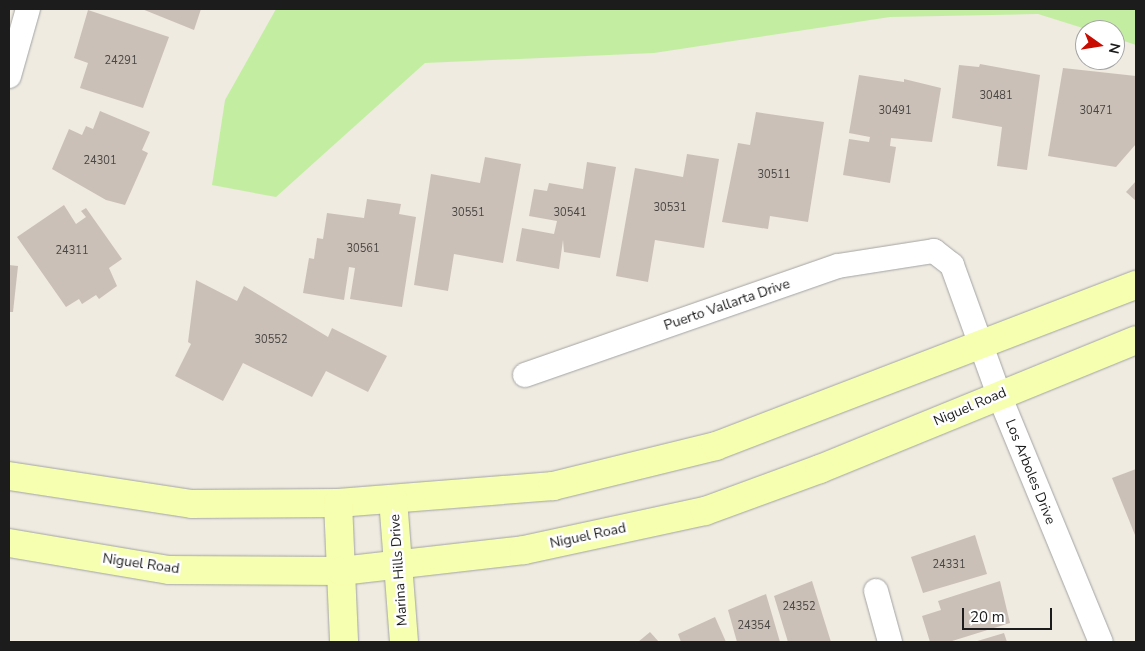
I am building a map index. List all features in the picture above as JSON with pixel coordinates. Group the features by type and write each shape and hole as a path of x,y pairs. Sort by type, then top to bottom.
{"main road":[{"path":"9,476 192,504 338,503 553,486 716,446 1136,285"},
{"name":"Niguel Road","path":"9,543 168,570 340,571 524,550 705,511 820,469 1136,340"},
{"name":"Marina Hills Drive","path":"393,499 402,564 404,642"},
{"path":"338,503 344,642"}],"street":[{"path":"9,76 28,9"},
{"name":"Los Arboles Drive","path":"934,251 952,264 998,395 1101,642"},
{"name":"Puerto Vallarta Drive","path":"525,375 838,266 934,251"},
{"path":"876,591 890,642"}],"green space":[{"path":"276,9 1136,9 1136,45 1125,41 1125,20 1075,20 1075,26 1038,14 890,17 654,53 425,63 276,197 212,185 225,100"}],"building":[{"path":"142,9 201,9 194,30"},
{"path":"88,10 169,37 143,108 80,88 88,63 74,58"},
{"path":"980,64 1040,75 1027,170 997,166 1002,127 952,118 959,65 979,67"},
{"path":"1063,68 1136,76 1136,144 1116,167 1048,156"},
{"path":"859,75 904,82 904,79 941,88 932,142 891,138 890,146 896,147 890,183 843,175 849,139 869,142 870,137 849,133"},
{"path":"100,111 150,132 142,150 148,153 125,205 106,200 52,169 69,129 82,135 86,126 93,129"},
{"path":"756,112 824,122 808,222 770,216 768,229 722,222 738,143 750,145"},
{"path":"687,154 719,159 704,248 655,240 648,282 616,276 635,168 683,177"},
{"path":"485,157 521,164 503,263 454,254 448,291 414,285 431,174 480,183"},
{"path":"587,162 616,167 600,258 564,252 563,240 559,269 516,261 522,228 554,234 557,221 529,216 534,189 547,191 549,183 583,189"},
{"path":"1136,181 1136,201 1126,192"},
{"path":"367,199 401,204 399,214 416,217 402,307 350,299 355,268 349,267 344,300 303,293 309,258 314,259 317,238 323,239 327,213 364,218"},
{"path":"64,205 76,224 86,217 81,211 86,208 122,259 109,268 117,286 99,299 96,295 82,304 79,299 66,307 17,237"},
{"path":"9,265 18,266 13,312 9,312"},
{"path":"196,280 237,301 244,286 328,337 332,328 387,356 368,392 326,371 312,397 243,363 223,401 175,376 191,344 188,342"},
{"path":"1136,469 1136,535 1135,535 1112,478"},
{"path":"975,535 987,574 923,593 911,557"},
{"path":"812,581 831,642 788,642 774,596"},
{"path":"1000,581 1010,623 949,642 930,642 922,616 941,610 938,601"},
{"path":"766,594 780,642 737,642 728,610"},
{"path":"715,617 726,642 681,642 678,634"},
{"path":"650,632 659,642 638,642"},
{"path":"1004,633 1007,642 974,642"}]}
